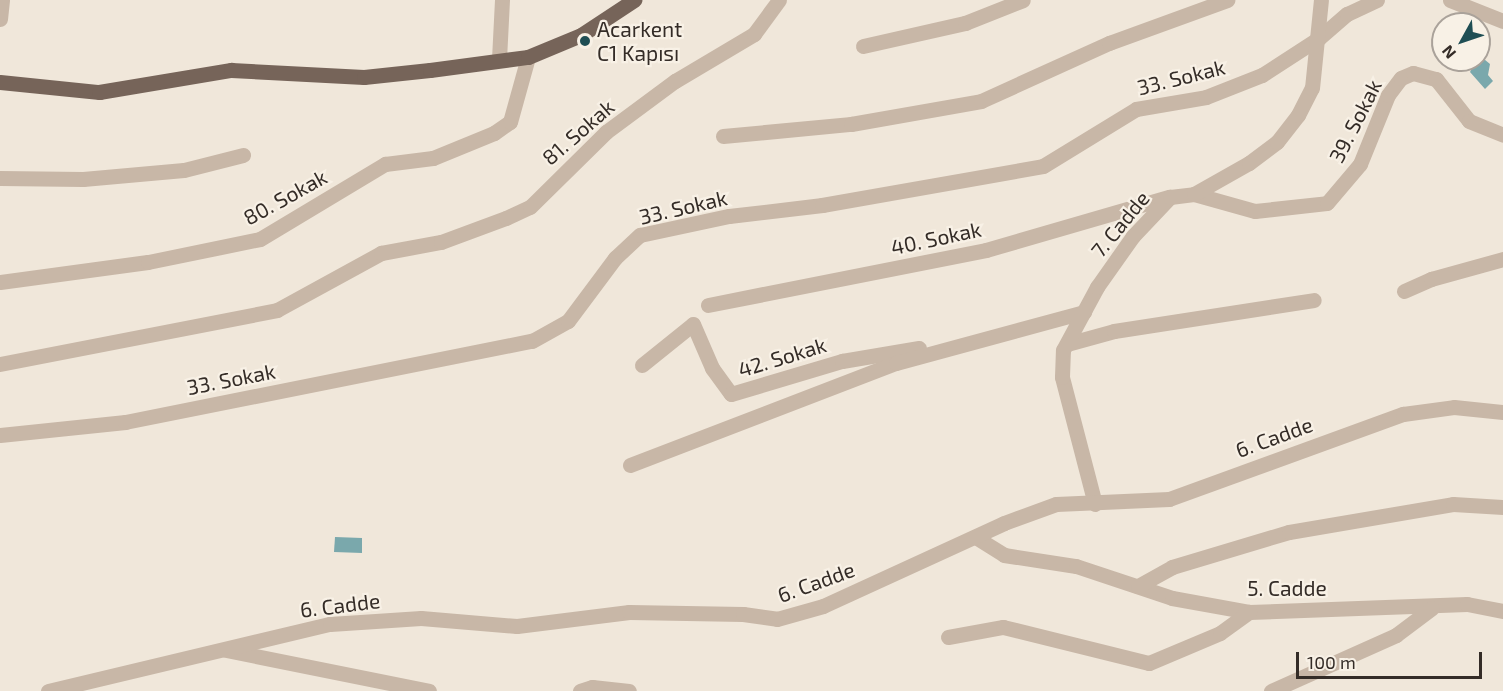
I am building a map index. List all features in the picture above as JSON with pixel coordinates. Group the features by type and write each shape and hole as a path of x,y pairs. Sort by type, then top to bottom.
{"main road":[{"path":"0,82 120,91 231,70 364,77 528,57 581,35 634,0"}],"street":[{"path":"0,19 2,0"},
{"path":"499,59 502,0"},
{"name":"81. Sokak","path":"0,364 277,310 381,253 441,242 530,207 606,132 675,81 754,34 779,0"},
{"path":"863,46 965,23 1023,0"},
{"path":"723,136 851,124 981,101 1109,43 1227,0"},
{"name":"7. Cadde","path":"1095,504 1062,377 1067,344 1084,312 1133,236 1170,197 1194,194 1249,163 1277,142 1312,88 1322,0"},
{"name":"33. Sokak","path":"0,435 124,422 532,341 568,321 615,258 640,235 729,216 822,205 1043,166 1136,109 1206,97 1262,75 1319,38 1347,14 1377,0"},
{"path":"1450,0 1503,21"},
{"name":"80. Sokak","path":"0,282 148,262 260,239 386,164 433,158 494,133 510,122 528,57"},
{"name":"39. Sokak","path":"1194,194 1255,211 1327,203 1360,164 1388,95 1401,78 1413,73 1436,78 1469,121 1503,135"},
{"path":"0,178 83,178 172,171 243,155"},
{"name":"40. Sokak","path":"708,305 986,250 1170,197"},
{"path":"1404,291 1431,279 1503,259"},
{"path":"1067,344 1114,331 1314,300"},
{"name":"42. Sokak","path":"630,465 896,363 988,336 1084,312"},
{"name":"42. Sokak","path":"642,365 693,324 712,368 731,394 842,361 988,336"},
{"name":"6. Cadde","path":"48,691 330,624 421,618 517,626 629,612 743,614 777,619 823,606 977,538 1004,523 1056,504 1169,499 1403,414 1454,407 1502,412"},
{"path":"1138,586 1172,567 1289,532 1453,504 1503,507"},
{"name":"5. Cadde","path":"977,538 1004,555 1076,566 1172,598 1249,612 1432,608 1467,604 1503,611"},
{"path":"1270,691 1396,635 1432,608"},
{"path":"948,636 1003,627 1149,663 1220,633 1249,612"},
{"path":"220,649 429,691"},
{"path":"580,691 592,687 629,691"}],"water":[{"path":"1470,72 1489,72 1488,75 1493,81 1485,89"},
{"path":"335,537 362,538 362,553 334,552"}],"place":[{"name":"Acarkent C1 Kapısı","path":"585,41"}]}
